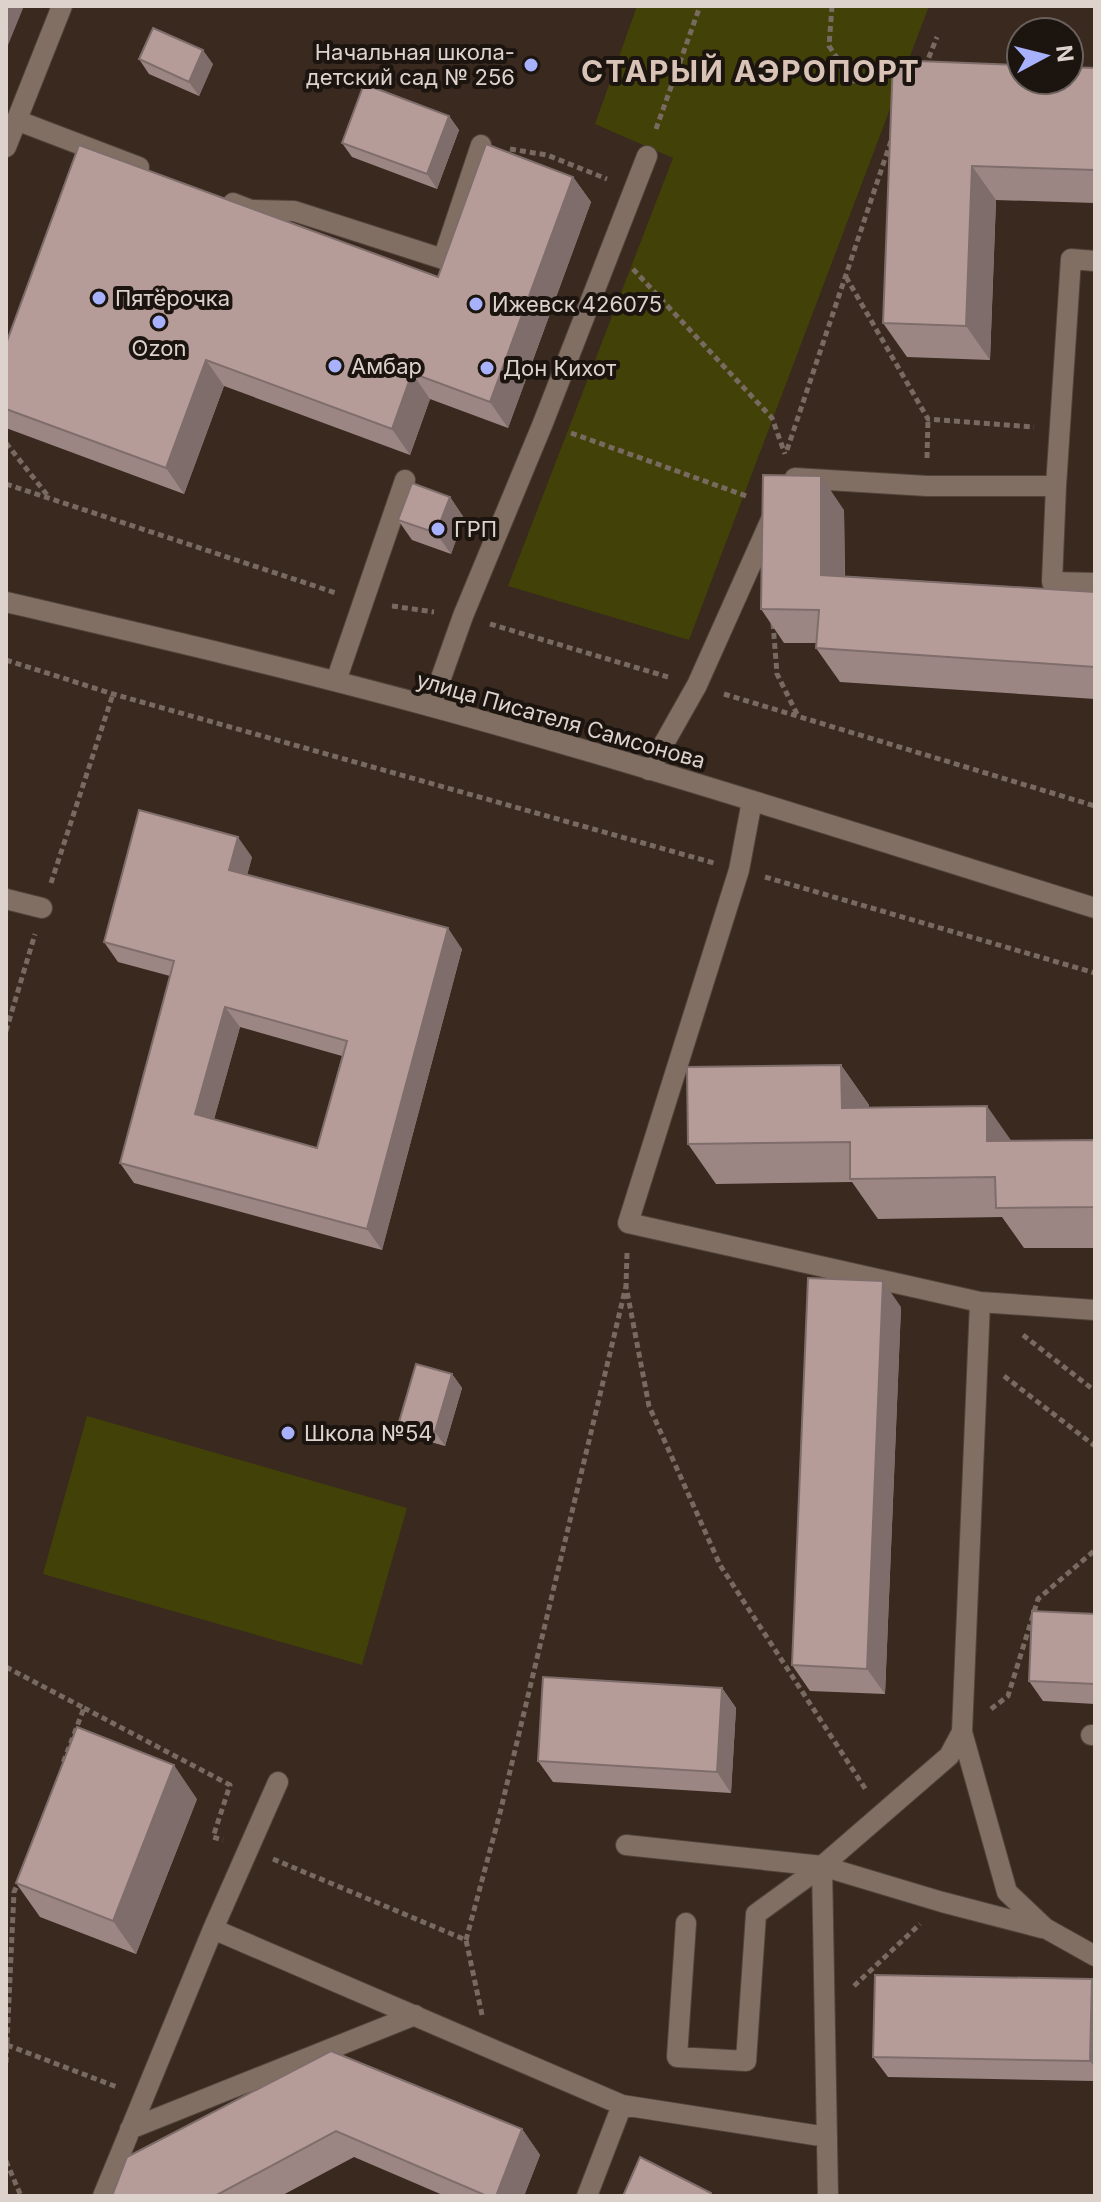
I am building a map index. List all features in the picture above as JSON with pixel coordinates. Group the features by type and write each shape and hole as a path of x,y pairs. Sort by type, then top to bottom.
{"street":[{"path":"6,147 62,6"},
{"path":"16,120 163,176"},
{"path":"221,199 251,210 294,211 443,259 481,145"},
{"path":"431,706 463,616 543,423 647,156"},
{"path":"1095,261 1071,259 1052,582 1095,583"},
{"path":"649,770 697,685 777,507 794,478 927,486 1056,486"},
{"path":"336,681 405,480"},
{"name":"улица Писателя Самсонова","path":"6,602 431,706 752,801 1095,908"},
{"path":"752,801 739,870 628,1223 980,1302 1095,1310"},
{"path":"6,899 42,908"},
{"path":"980,1302 962,1732 1007,1892 1045,1928 1095,1956"},
{"path":"686,1923 677,2057 746,2061 756,1914 822,1866 949,1756 962,1732"},
{"path":"103,2196 213,1929 278,1782"},
{"path":"626,1845 822,1866 942,1902 1045,1928"},
{"path":"822,1866 828,2196"},
{"path":"213,1929 622,2105 827,2137"},
{"path":"130,2129 415,2015"},
{"path":"587,2196 622,2105"}],"path":[{"path":"647,156 700,6"},
{"path":"832,6 829,46 853,81 910,73"},
{"path":"924,71 937,37"},
{"path":"785,455 896,129"},
{"path":"481,145 547,155 633,190"},
{"path":"611,245 772,418 794,478"},
{"path":"846,276 928,419 927,486"},
{"path":"928,419 1059,429"},
{"path":"543,423 777,507"},
{"path":"6,443 49,497"},
{"path":"6,484 362,601 463,616 1095,806"},
{"path":"773,621 777,674 799,716"},
{"path":"6,660 113,694 1095,973"},
{"path":"6,1031 42,908 113,694"},
{"path":"488,2047 466,1940 500,1813 626,1286 628,1223"},
{"path":"626,1286 649,1406 720,1565 882,1814"},
{"path":"980,1302 1095,1391"},
{"path":"979,1356 1095,1446"},
{"path":"962,1732 1008,1696 1038,1599 1095,1550"},
{"path":"6,1667 230,1785 213,1837 249,1849 466,1940"},
{"path":"63,1765 84,1708"},
{"path":"6,2063 14,1892 20,1878"},
{"path":"825,2014 942,1902"},
{"path":"7,2045 143,2097"},
{"path":"6,2161 21,2196"}],"shaded area":[{"path":"637,6 929,6 689,640 508,586 673,158 595,124"},
{"path":"87,1416 407,1508 362,1665 43,1574"}],"building":[{"path":"153,28 203,50 189,82 139,59"},
{"path":"893,60 1005,64 1005,96 1085,96 1085,68 1095,68 1095,170 972,166 966,326 883,323"},
{"path":"364,84 449,116 427,174 342,143"},
{"path":"486,144 573,177 490,402 412,373 392,429 206,360 166,468 6,409 6,344 79,145 438,277"},
{"path":"763,475 821,476 821,575 1095,592 1095,667 816,648 819,610 761,609"},
{"path":"412,483 450,497 436,533 398,520"},
{"path":"139,810 238,837 229,870 448,928 367,1229 120,1163 174,961 104,942","holes":["225,1007 347,1041 317,1148 195,1114"]},
{"path":"841,1065 842,1108 987,1106 987,1141 1095,1140 1095,1207 996,1208 995,1177 850,1179 850,1142 688,1144 687,1067"},
{"path":"808,1278 883,1281 867,1669 792,1665"},
{"path":"416,1364 452,1374 435,1432 399,1422"},
{"path":"1032,1611 1095,1614 1095,1684 1029,1681"},
{"path":"543,1677 722,1688 717,1772 538,1761"},
{"path":"77,1727 174,1765 113,1921 16,1883"},
{"path":"875,1975 1092,1979 1090,2061 873,2057"},
{"path":"331,2051 522,2129 496,2196 487,2196 336,2131 215,2196 112,2196 127,2157"},
{"path":"640,2157 711,2193 710,2196 623,2196"}],"place":[{"name":"Начальная школа- детский сад № 256","path":"531,65"},
{"name":"Пятёрочка","path":"99,298"},
{"name":"Ижевск 426075","path":"476,304"},
{"name":"Ozon","path":"159,322"},
{"name":"Амбар","path":"335,366"},
{"name":"Дон Кихот","path":"487,368"},
{"name":"ГРП","path":"438,529"},
{"name":"Школа №54","path":"288,1433"}],"district":[{"name":"СТАРЫЙ АЭРОПОРТ","path":"751,71"}]}
